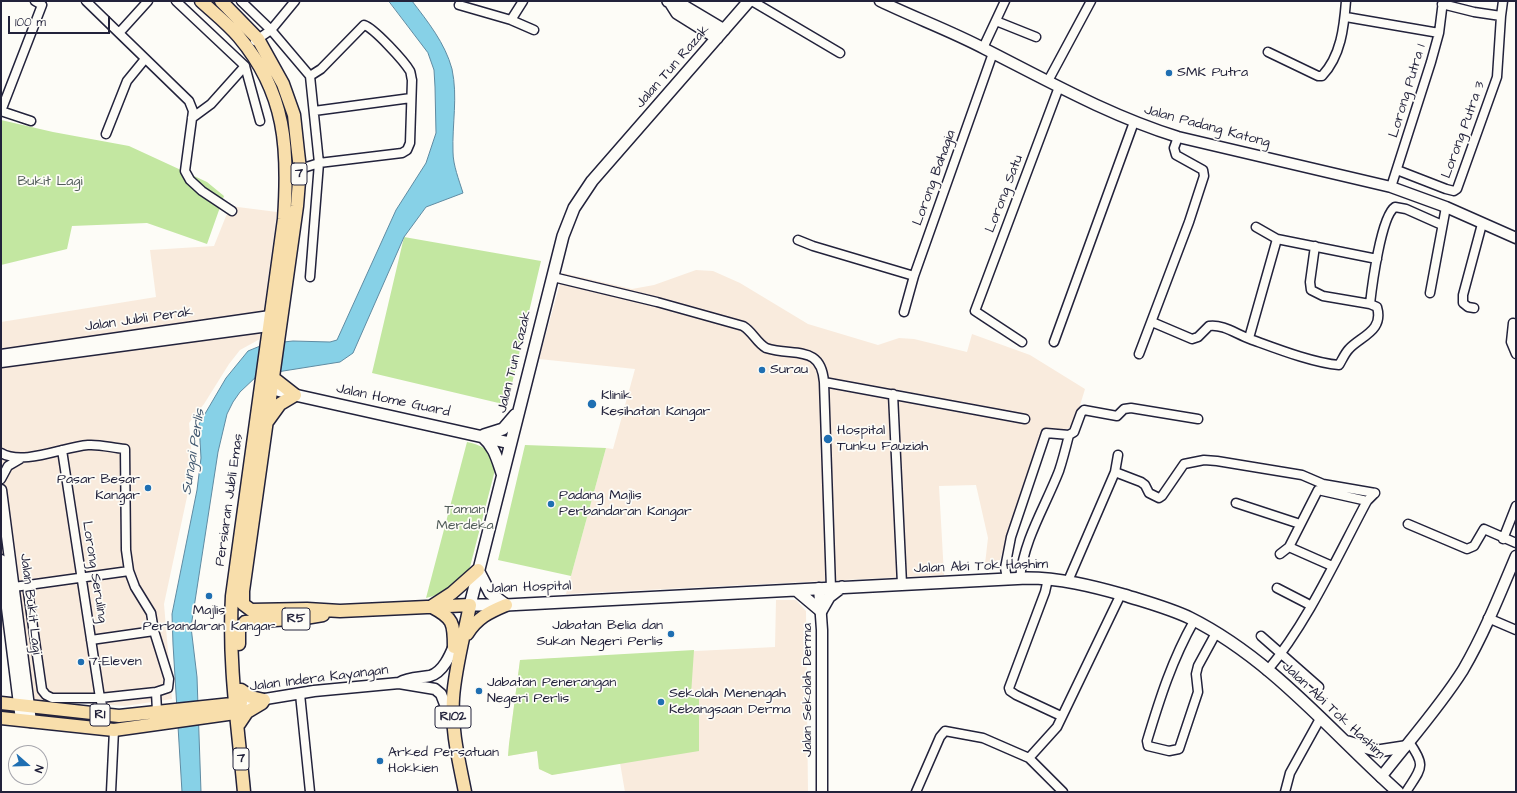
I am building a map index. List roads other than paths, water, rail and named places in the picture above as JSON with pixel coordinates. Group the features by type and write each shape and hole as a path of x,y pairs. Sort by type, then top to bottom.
{"main road":[{"name":"7","path":"201,1 238,37 254,58 271,90 282,119 285,143 286,185 275,321"},
{"name":"7","path":"221,1 258,39 283,84 294,115 300,168 296,206 275,321 266,382"},
{"name":"Jalan Tun Razak","path":"465,792 454,730 454,685 458,645 470,605 502,473 563,236 580,198 592,181 751,1"},
{"path":"669,2 677,13 721,34"},
{"path":"266,382 295,395"},
{"name":"Persiaran Jubli Emas","path":"231,629 231,608 241,564 266,423 266,382"},
{"name":"Persiaran Jubli Emas","path":"248,616 243,604 241,564 266,382"},
{"path":"266,423 280,404 295,395"},
{"name":"Jalan Home Guard","path":"295,395 510,443"},
{"path":"481,436 503,429 514,419 519,407"},
{"path":"481,436 490,443 494,450 502,473"},
{"path":"431,606 452,593 478,570 490,593 506,605"},
{"name":"Jalan Abi Tok Hashim","path":"831,588 1007,578 1048,579 1068,581 1121,594 1165,608 1216,633 1267,671 1321,717 1398,792"},
{"path":"796,590 821,611 829,597 843,587"},
{"name":"Jalan Hospital","path":"248,616 305,618 340,611 431,606 506,605 831,588"},
{"path":"458,645 475,622 491,611 506,605"},
{"path":"431,606 446,614 452,622 458,645"},
{"path":"231,608 248,616"},
{"path":"231,629 234,625 248,616"},
{"path":"208,711 237,686 238,633 248,616"},
{"name":"7","path":"231,629 237,686 237,726 244,792"},
{"path":"237,686 251,697 264,700"},
{"path":"237,726 249,709 262,703 264,700"},
{"name":"R1","path":"1,703 105,715 119,716 157,711 171,716"},
{"name":"R1","path":"1,718 114,730 171,716 237,707"},
{"path":"1346,741 1378,751 1407,744"}],"street":[{"path":"31,121 1,111 42,5 35,1"},
{"path":"86,1 189,101 193,111 185,171 190,180 202,191 232,211"},
{"path":"119,33 148,1"},
{"path":"176,1 245,66 260,121"},
{"path":"241,1 271,30 310,76 319,163 310,277"},
{"path":"245,46 271,30 296,1"},
{"path":"511,20 523,1"},
{"path":"751,1 840,53"},
{"name":"Jalan Padang Katong","path":"880,1 983,48 1059,87 1134,122 1178,137 1391,187 1446,207 1516,238"},
{"path":"983,48 1005,1"},
{"path":"1048,81 1091,1"},
{"path":"1268,52 1318,76 1322,76 1338,50 1346,17 1346,1"},
{"name":"Lorong Putra 3","path":"1397,170 1446,189 1454,191 1457,189 1497,77 1503,1"},
{"path":"1442,3 1474,12 1501,16"},
{"name":"Lorong Putra 1","path":"1391,187 1431,62 1439,33 1442,3"},
{"path":"459,5 511,20 534,30"},
{"path":"1346,17 1439,33"},
{"path":"996,21 1036,36"},
{"path":"300,168 319,163 402,153 407,150 410,143 412,80 410,71 370,27 364,25 321,69 310,76"},
{"name":"Lorong Bahagia","path":"904,312 914,276 993,53"},
{"path":"106,134 127,81 145,59"},
{"path":"192,118 211,104 245,66"},
{"name":"Lorong Satu","path":"1022,342 975,311 1059,87"},
{"path":"314,111 411,98"},
{"path":"1054,342 1134,122"},
{"path":"1139,354 1189,222 1204,176 1203,170 1176,155 1174,148 1178,137"},
{"path":"1430,293 1446,207"},
{"path":"1370,304 1377,259 1389,212 1395,208 1406,209 1442,225"},
{"path":"1474,308 1468,307 1464,303 1464,296 1482,224"},
{"path":"1256,227 1277,239 1377,259"},
{"path":"1249,338 1277,239"},
{"path":"798,240 813,246 914,276"},
{"path":"1152,322 1192,339 1198,337 1206,328 1212,325 1221,326 1249,338 1312,359 1339,365 1348,350 1367,336 1375,325 1378,313 1377,307 1370,304 1323,296 1311,290 1310,282 1316,246"},
{"path":"552,277 657,302 743,326 751,332 760,345 766,348 809,355 818,359 821,364 824,382 831,588"},
{"name":"Jalan Jubli Perak","path":"1,354 275,321"},
{"name":"Jalan Jubli Perak","path":"1,362 275,321"},
{"path":"1513,324 1511,342 1516,354"},
{"path":"824,382 1025,419"},
{"path":"893,394 902,584"},
{"path":"1020,578 1022,561 1030,534 1059,471 1069,435 1076,430 1081,413 1084,410 1115,416 1124,409 1131,408 1198,419"},
{"path":"1007,578 1006,568 1011,537 1045,436 1049,433 1069,435"},
{"path":"1,453 7,456 20,458 90,445 124,449 126,550 129,571 135,587 151,613 154,631 170,684 165,690 156,692 100,698 52,698 46,695 42,690 27,585"},
{"name":"Lorong Seruling","path":"62,450 100,698 105,715"},
{"path":"1068,581 1115,472 1118,455"},
{"path":"1,479 8,466 20,458"},
{"path":"1115,472 1141,482 1145,485 1149,493 1159,498 1162,496 1184,464 1204,460 1302,475 1323,484 1375,493 1367,500 1310,606 1281,654 1267,671"},
{"name":"Jalan Bukit Lagi","path":"1,490 14,587 10,622"},
{"path":"1280,554 1289,547 1318,490 1367,500"},
{"path":"1236,503 1300,524"},
{"path":"1503,539 1516,506"},
{"path":"1408,524 1466,549 1474,546 1484,529 1503,539 1516,543"},
{"path":"1289,547 1332,566"},
{"path":"1381,777 1444,697 1463,669 1516,556"},
{"name":"Jalan Bukit Lagi","path":"1,560 26,721"},
{"path":"14,587 129,571"},
{"path":"1048,579 1046,592 1009,688 1010,691 1016,695 1061,716"},
{"name":"Jalan Sekolah Derma","path":"819,588 821,611 822,792"},
{"path":"1277,588 1310,606"},
{"path":"1029,758 1051,735 1121,594"},
{"path":"1488,618 1516,630"},
{"path":"1194,621 1177,652 1165,682 1146,744 1150,747 1169,751 1179,749 1198,692 1196,674 1198,666 1216,633"},
{"path":"91,640 154,631"},
{"path":"1261,636 1319,687"},
{"path":"399,683 405,679 432,675 448,660 458,645"},
{"path":"399,683 428,687 441,694 454,730"},
{"name":"Jalan Indera Kayangan","path":"237,707 264,700 300,694 399,683"},
{"path":"156,692 157,711"},
{"path":"300,694 310,792"},
{"path":"1285,792 1287,783 1296,762 1321,717"},
{"path":"111,792 114,730"},
{"path":"916,792 942,733 949,732 983,738 1029,758 1063,792"},
{"path":"1406,792 1420,771 1421,765 1419,755 1407,744"}],"water":[{"path":"389,1 412,1 435,33 449,59 455,90 453,157 463,193 426,207 404,237 353,353 340,362 258,375 240,392 227,414 218,452 191,627 197,677 201,792 182,792 172,614 197,490 201,458 199,424 226,378 248,351 265,344 293,341 330,342 337,340 396,210 426,163 436,133 434,70 428,53"}],"place":[{"name":"SMK Putra","path":"1169,73"},
{"name":"Surau","path":"762,370"},
{"name":"Klinik Kesihatan Kangar","path":"592,404"},
{"name":"Hospital Tunku Fauziah","path":"828,439"},
{"name":"Pasar Besar Kangar","path":"148,488"},
{"name":"Padang Majlis Perbandaran Kangar","path":"551,504"},
{"name":"Majlis Perbandaran Kangar","path":"209,596"},
{"name":"Jabatan Belia dan Sukan Negeri Perlis","path":"671,634"},
{"name":"7-Eleven","path":"81,662"},
{"name":"Jabatan Penerangan Negeri Perlis","path":"479,691"},
{"name":"Sekolah Menengah Kebangsaan Derma","path":"661,702"},
{"name":"Arked Persatuan Hokkien","path":"380,761"}],"park label":[{"name":"Bukit Lagi","path":"50,182"},
{"name":"Taman Merdeka","path":"465,518"}],"water label":[{"name":"Sungai Perlis","path":"194,452"}]}
